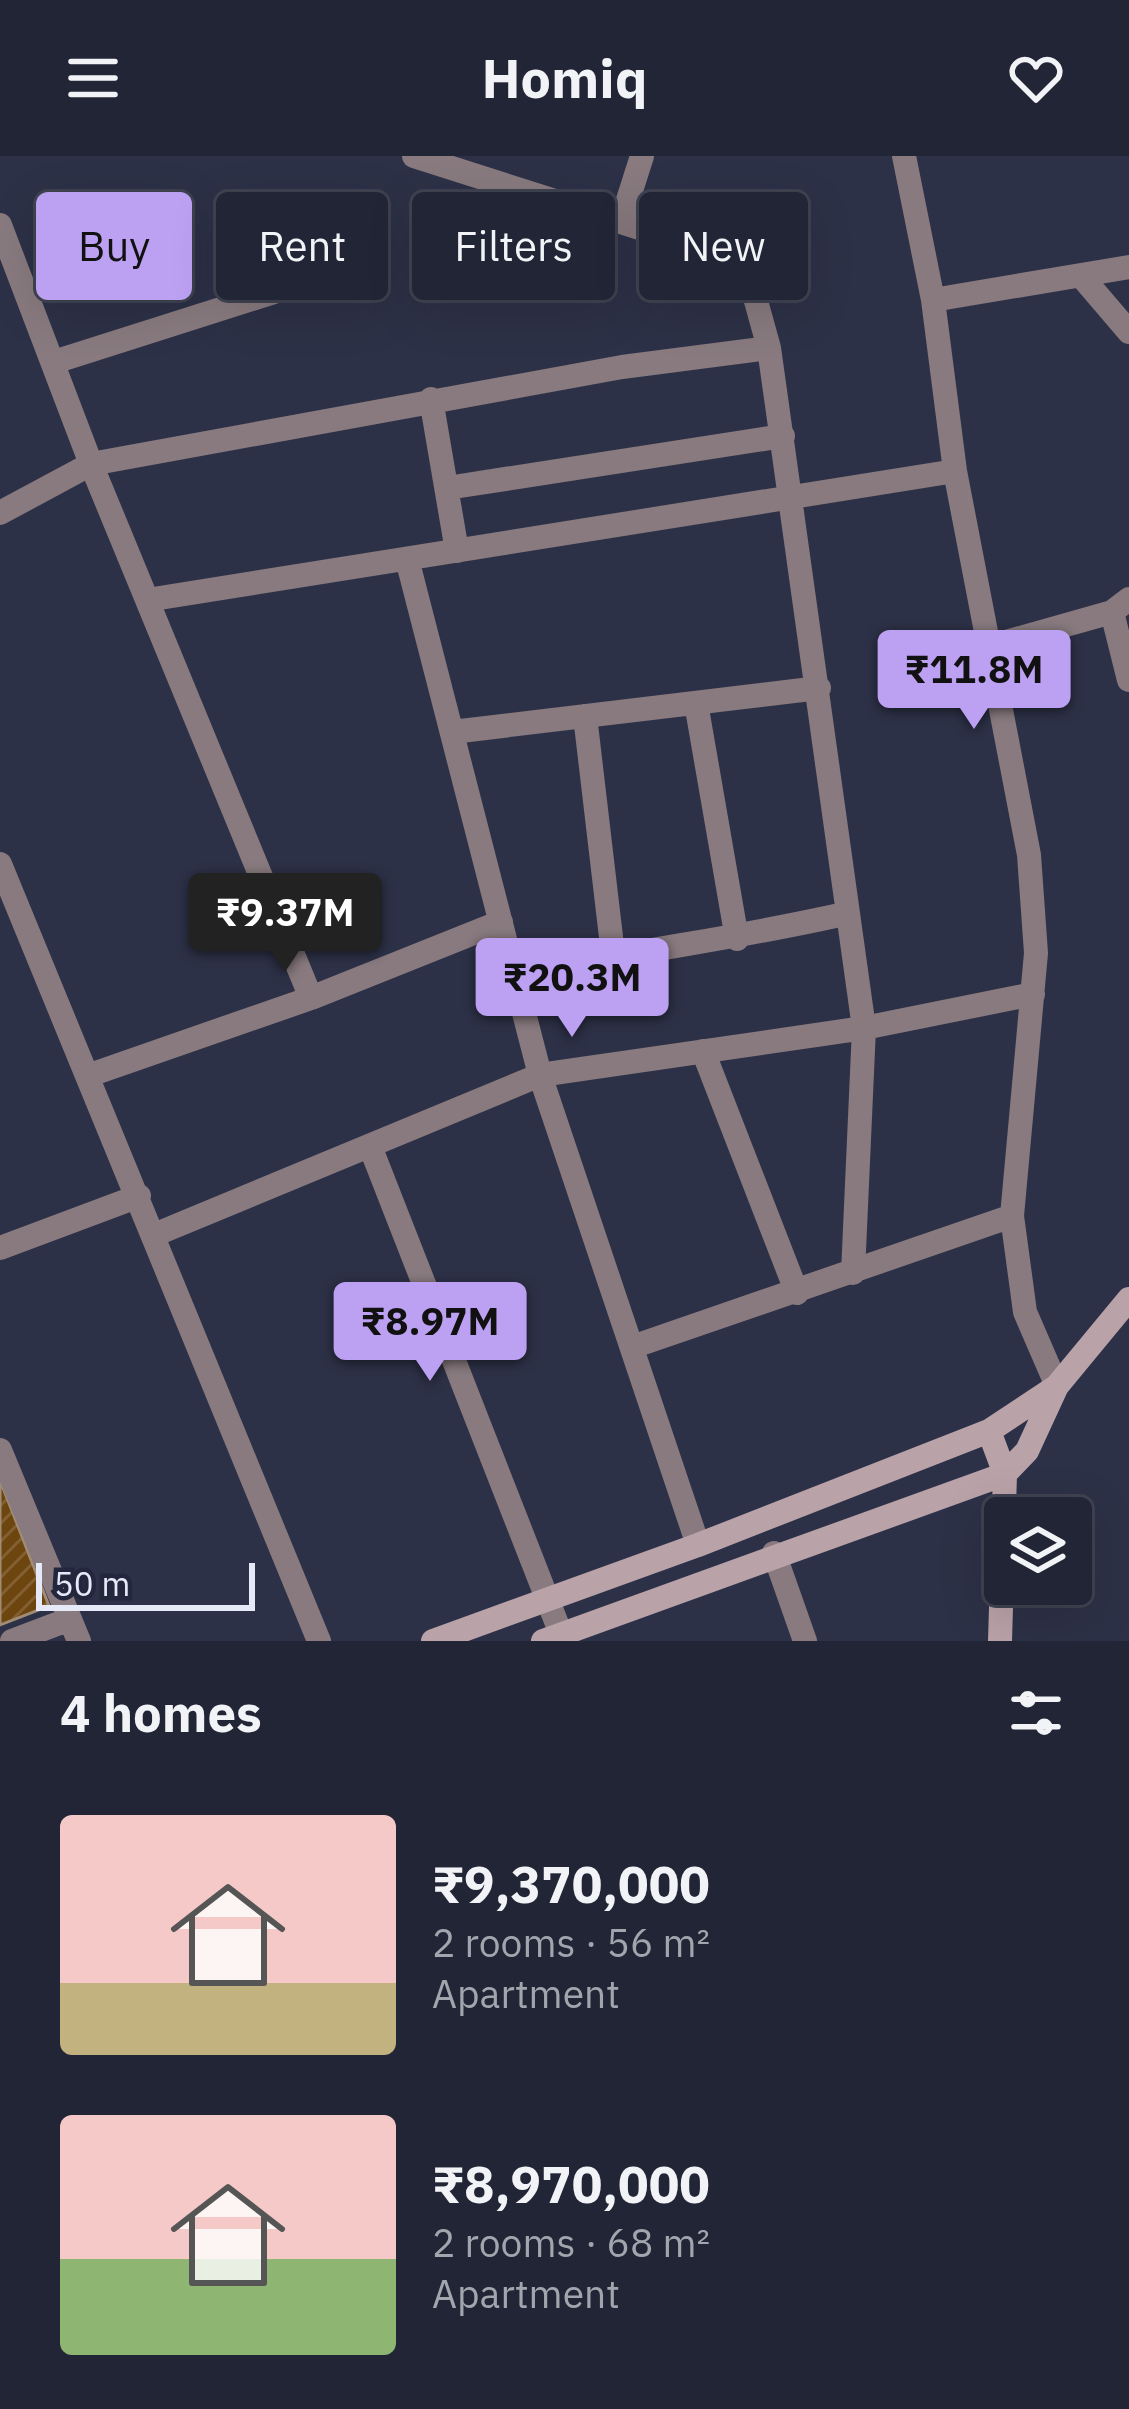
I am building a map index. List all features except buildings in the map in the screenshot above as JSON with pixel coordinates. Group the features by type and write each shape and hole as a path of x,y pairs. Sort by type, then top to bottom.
{"street":[{"path":"415,156 482,182 729,257 751,283 769,348 793,498 864,1028 853,1273"},
{"path":"621,222 642,156"},
{"path":"904,156 933,299 955,471 1029,856 1033,994 1012,1216 1024,1312 1057,1386"},
{"path":"0,225 91,464 311,998"},
{"path":"933,299 1129,267"},
{"path":"1082,277 1129,332"},
{"path":"54,362 249,300"},
{"path":"0,513 91,464 431,399 769,348"},
{"path":"431,399 457,551"},
{"path":"446,488 783,436"},
{"path":"147,600 955,471"},
{"path":"407,559 541,1076 698,1546"},
{"path":"988,647 1121,606 1129,680"},
{"path":"452,732 819,688"},
{"path":"696,703 737,939"},
{"path":"585,716 613,955"},
{"path":"0,864 319,1641"},
{"path":"515,977 613,955 737,939 848,913"},
{"path":"87,1076 311,998 501,922"},
{"path":"154,1235 541,1076 864,1028 1033,994"},
{"path":"703,1052 797,1293"},
{"path":"370,1146 546,1600 552,1637 774,1553 1005,1474 1027,1450 1057,1386 1129,1298"},
{"path":"0,1248 139,1196"},
{"path":"632,1347 1012,1216"},
{"path":"433,1641 698,1546 989,1431 1057,1386"},
{"path":"989,1431 1005,1474 1000,1641"},
{"path":"0,1450 74,1630 12,1641"},
{"path":"774,1553 805,1641"}]}
